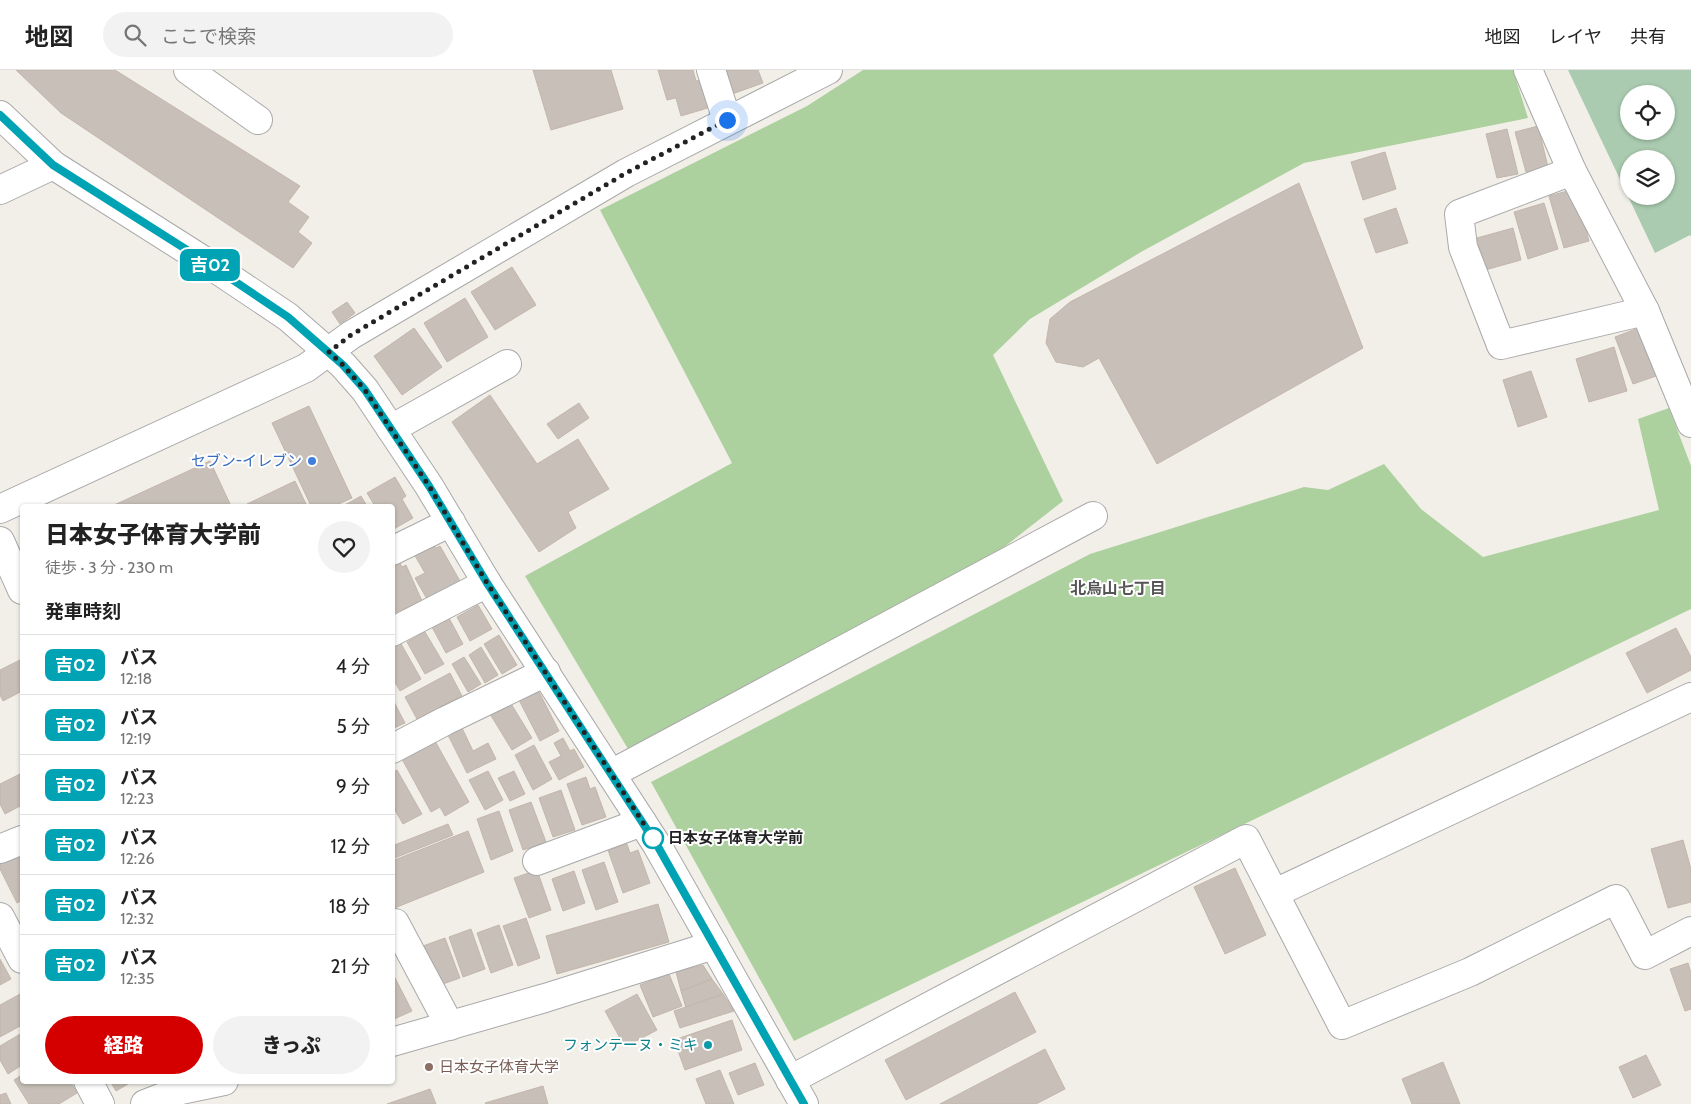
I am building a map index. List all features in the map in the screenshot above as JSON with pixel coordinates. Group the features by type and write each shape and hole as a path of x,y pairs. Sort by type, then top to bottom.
{"street":[{"path":"188,70 258,120"},
{"path":"711,70 727,120"},
{"path":"1528,70 1572,171 1645,311 1691,423"},
{"path":"0,509 306,368 351,335 626,173 822,72"},
{"path":"0,115 53,165 288,317 343,365 365,390 451,522 487,583 657,845 804,1104"},
{"path":"0,190 53,165"},
{"path":"1572,171 1459,214 1463,247 1501,345 1645,311"},
{"path":"391,429 508,364"},
{"path":"611,774 1093,516"},
{"path":"395,550 451,522"},
{"path":"0,541 20,586"},
{"path":"395,630 487,583"},
{"path":"395,748 546,672"},
{"path":"1275,893 1691,697"},
{"path":"537,861 642,822"},
{"path":"790,1080 1246,839 1342,1025 1470,972 1616,899 1645,954 1691,932"},
{"path":"0,849 20,841"},
{"path":"0,917 20,955"},
{"path":"395,922 450,1026"},
{"path":"395,1041 714,945"},
{"path":"90,1084 100,1104"},
{"path":"145,1104 181,1090 210,1084"}],"green space":[{"path":"863,70 1513,70 1528,118 1304,163 1141,252 1030,319 993,355 1063,501 999,551 631,754 525,576 732,463 600,210 807,106"},
{"path":"1568,70 1691,70 1691,237 1690,235 1655,253 1632,205 1675,205 1675,150 1620,150 1620,179"},
{"path":"1669,408 1691,466 1691,609 794,1041 651,782 1090,554 1304,487 1328,490 1384,464 1421,509 1483,557 1659,510 1638,419"}],"building":[{"path":"16,70 115,70 300,186 288,202 309,217 298,232 312,243 293,268 61,113"},
{"path":"533,70 611,70 623,109 551,130"},
{"path":"658,70 693,70 696,81 703,79 711,107 681,116 676,98 667,100"},
{"path":"724,70 758,70 763,83 732,94"},
{"path":"1538,126 1548,167 1526,172 1515,132"},
{"path":"1507,129 1518,174 1497,178 1486,134"},
{"path":"1385,152 1396,189 1363,200 1351,162"},
{"path":"1299,183 1363,348 1157,464 1099,358 1083,367 1056,362 1046,343 1050,319 1070,302"},
{"path":"1575,189 1589,241 1564,248 1549,196"},
{"path":"1544,203 1558,249 1528,259 1514,212"},
{"path":"1396,208 1408,243 1376,253 1364,219"},
{"path":"1513,228 1521,260 1485,270 1477,238"},
{"path":"512,267 536,305 495,330 471,292"},
{"path":"465,298 488,337 447,362 424,323"},
{"path":"347,302 355,313 340,324 332,312"},
{"path":"1641,327 1659,375 1633,384 1615,337"},
{"path":"414,328 442,367 402,395 374,356"},
{"path":"1614,347 1627,391 1589,402 1576,359"},
{"path":"1531,371 1547,417 1518,427 1503,380"},
{"path":"490,395 537,464 578,439 609,489 568,512 576,528 539,552 452,422"},
{"path":"579,403 589,418 558,439 547,424"},
{"name":"セブン-イレブン","path":"309,406 352,498 338,504 310,504 272,423"},
{"path":"210,461 230,504 116,504"},
{"path":"395,477 406,496 402,499 413,518 395,528 395,504 374,504 367,493"},
{"path":"295,481 306,504 247,504"},
{"path":"361,496 366,504 347,504"},
{"path":"433,543 436,548 440,546 460,581 427,599 415,578 425,573 414,554"},
{"path":"399,561 402,567 406,565 422,601 395,613 395,563"},
{"path":"478,605 492,629 470,641 457,617"},
{"path":"449,618 463,644 446,653 432,627"},
{"path":"1676,628 1691,657 1691,670 1647,693 1626,653"},
{"path":"425,632 444,664 425,674 407,642"},
{"path":"499,635 517,665 502,674 484,644"},
{"path":"400,642 421,679 400,691 395,682 395,644"},
{"path":"481,647 498,675 485,683 469,655"},
{"path":"464,657 481,684 468,692 452,664"},
{"path":"20,660 20,692 3,701 0,695 0,670"},
{"path":"450,673 462,696 417,719 405,697"},
{"path":"538,690 559,731 540,741 519,700"},
{"path":"510,702 532,738 512,750 490,714"},
{"path":"395,704 405,723 395,728"},
{"path":"462,728 473,751 488,743 496,759 467,773 448,735"},
{"path":"563,738 570,751 574,749 584,767 559,780 549,762 561,756 554,743"},
{"path":"435,741 469,802 445,816 440,807 431,812 402,759"},
{"path":"534,745 552,779 533,790 515,755"},
{"path":"397,770 422,814 403,824 395,810 395,771"},
{"path":"488,771 503,800 485,810 469,780"},
{"path":"514,771 525,794 510,801 498,778"},
{"path":"20,774 20,806 5,814 0,804 0,784"},
{"path":"586,777 590,789 595,787 606,817 582,825 567,784"},
{"path":"561,790 575,830 553,837 539,798"},
{"path":"531,802 546,842 523,850 509,810"},
{"path":"499,811 513,851 491,860 477,819"},
{"path":"448,824 453,835 395,858 395,845"},
{"path":"468,831 484,872 395,908 395,860"},
{"path":"1683,840 1691,869 1691,902 1668,908 1651,849"},
{"path":"627,844 630,853 638,850 650,883 623,893 608,850"},
{"path":"20,852 20,901 17,903 0,869 0,862"},
{"path":"604,862 618,902 596,910 582,870"},
{"path":"1235,868 1266,935 1225,954 1194,887"},
{"path":"537,870 551,910 529,918 514,878"},
{"path":"574,871 585,903 563,911 552,879"},
{"path":"658,904 669,942 557,974 546,936"},
{"path":"526,918 540,958 518,966 503,926"},
{"path":"499,925 513,965 491,973 477,933"},
{"path":"471,929 485,969 463,977 449,937"},
{"path":"445,938 460,978 437,986 423,946"},
{"path":"0,959 11,979 0,985"},
{"path":"1688,963 1691,973 1691,1009 1685,1011 1670,969"},
{"path":"703,965 712,979 681,991 676,972"},
{"path":"669,974 682,1006 653,1017 640,985"},
{"path":"395,978 412,1011 395,1019"},
{"path":"712,979 723,994 686,1008 681,991"},
{"path":"1015,992 1036,1032 906,1100 885,1060"},
{"path":"20,994 20,1026 0,1037 0,1005"},
{"path":"637,994 657,1030 625,1047 605,1011"},
{"path":"723,994 734,1011 680,1028 674,1011"},
{"name":"フォンテーヌ・ミキ","path":"732,1020 742,1050 685,1070 674,1040"},
{"path":"20,1034 20,1066 8,1074 0,1060 0,1046"},
{"path":"1045,1049 1065,1089 1036,1104 940,1104"},
{"path":"1646,1055 1661,1085 1633,1098 1619,1067"},
{"path":"1443,1062 1460,1104 1412,1104 1402,1079"},
{"path":"755,1063 764,1085 738,1095 729,1073"},
{"path":"720,1070 734,1104 706,1104 696,1079"},
{"path":"20,1076 20,1084 72,1084 77,1093 59,1104 29,1104 14,1080"},
{"path":"112,1084 128,1084 116,1091"},
{"path":"543,1086 548,1104 485,1103"},
{"path":"430,1089 436,1104 387,1104"},
{"path":"6,1093 11,1104 0,1104 0,1095"}],"bus line":[{"name":"吉02","path":"0,115 53,165 206,262 288,317 343,365 365,390 429,486 487,583 657,845 804,1104"}],"place":[{"name":"セブン-イレブン","path":"312,461"},
{"name":"日本女子体育大学前","path":"653,838"},
{"name":"フォンテーヌ・ミキ","path":"708,1045"},
{"name":"日本女子体育大学","path":"429,1067"}],"district":[{"name":"北烏山七丁目","path":"1118,588"}],"route":[{"path":"653,838 487,583 429,486 365,390 329,352 351,335 528,230 626,173 727,120"}]}
